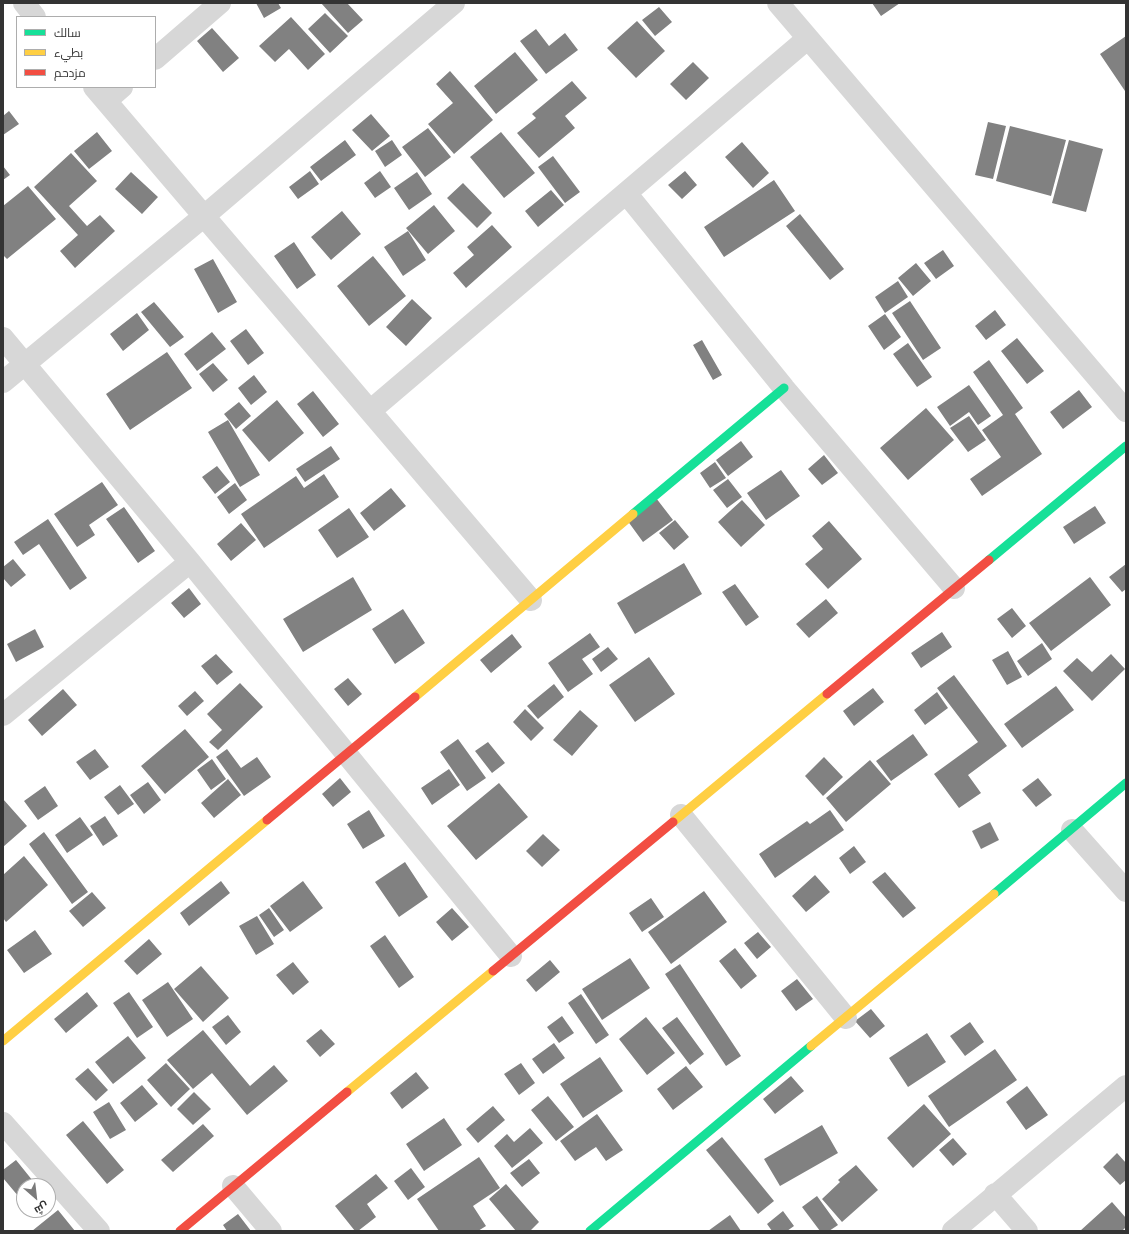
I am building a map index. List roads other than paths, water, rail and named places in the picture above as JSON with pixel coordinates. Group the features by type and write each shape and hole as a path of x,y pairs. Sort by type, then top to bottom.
{"street":[{"path":"24,3 34,16"},
{"path":"156,58 220,3"},
{"path":"3,382 203,217 454,3"},
{"path":"778,3 807,39 1126,411"},
{"path":"370,411 807,39"},
{"path":"107,92 203,217 531,600"},
{"path":"626,194 784,388 954,588"},
{"path":"3,338 190,562 511,956"},
{"path":"3,1041 145,921 347,755 784,388"},
{"path":"180,1231 1126,446"},
{"path":"3,715 190,562"},
{"path":"590,1231 1072,830 1126,783"},
{"path":"681,815 846,1018"},
{"path":"1072,830 1126,891"},
{"path":"952,1231 1126,1086"},
{"path":"3,1123 99,1231"},
{"path":"233,1186 271,1231"},
{"path":"995,1194 1027,1231"}]}
